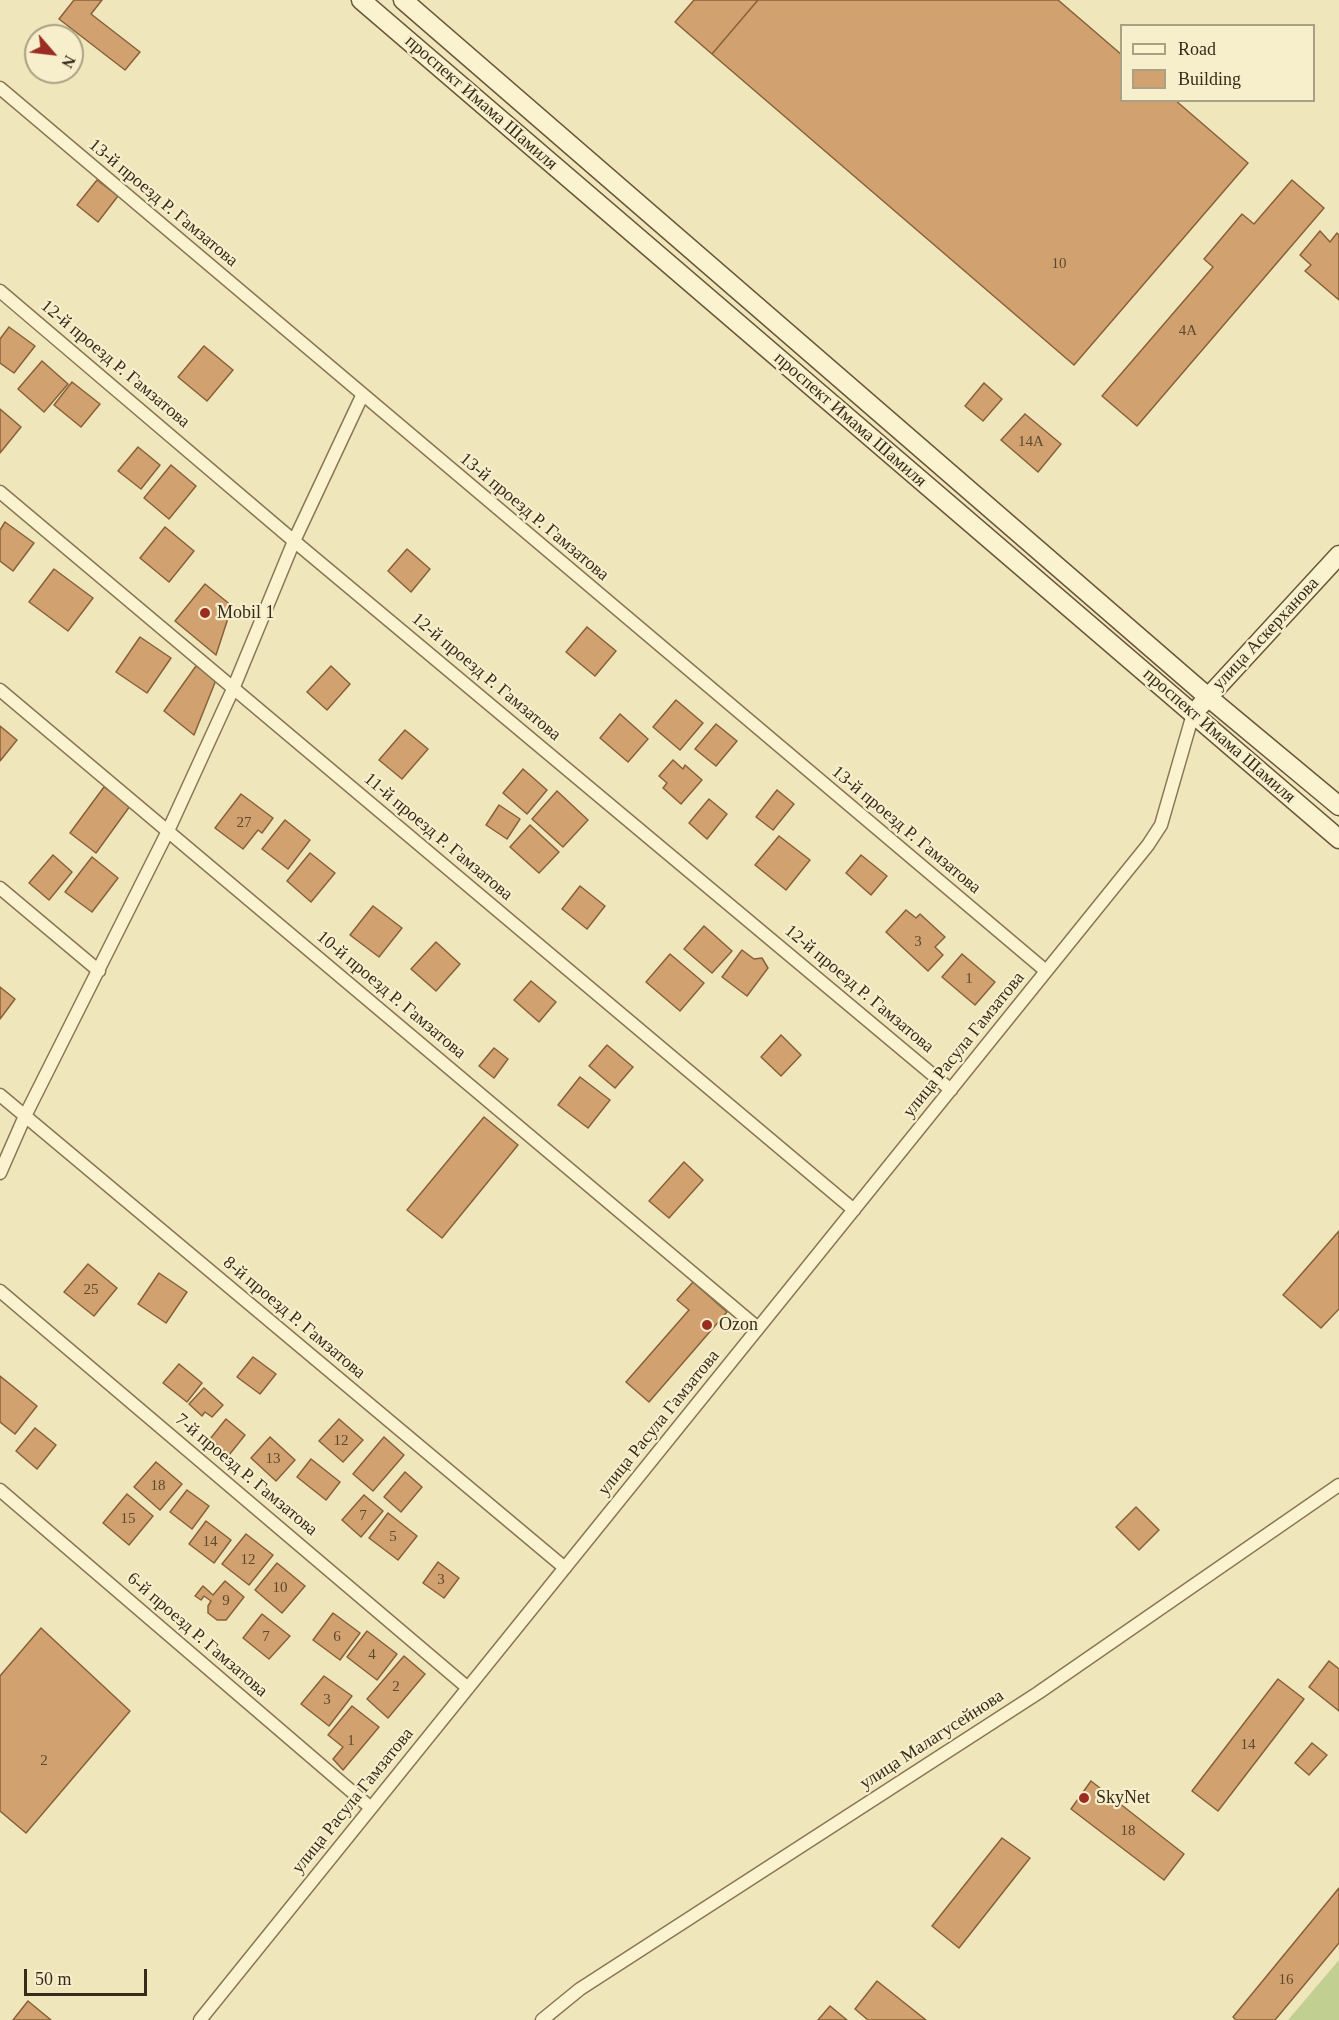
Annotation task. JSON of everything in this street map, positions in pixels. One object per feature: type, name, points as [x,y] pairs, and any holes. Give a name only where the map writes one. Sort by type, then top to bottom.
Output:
[{"type":"main road","name":"проспект Имама Шамиля","points":[[362,0],[1339,839]]},
{"type":"main road","name":"проспект Имама Шамиля","points":[[404,0],[1208,697],[1339,806]]},
{"type":"main road","name":"улица Аскерханова","points":[[1193,714],[1339,555]]},
{"type":"street","name":"13-й проезд Р. Гамзатова","points":[[0,88],[362,396],[1046,971]]},
{"type":"street","name":"12-й проезд Р. Гамзатова","points":[[0,291],[294,541],[951,1090]]},
{"type":"street","points":[[0,1173],[25,1116],[168,831],[233,689],[294,541],[362,396]]},
{"type":"street","name":"11-й проезд Р. Гамзатова","points":[[0,492],[854,1209]]},
{"type":"street","name":"10-й проезд Р. Гамзатова","points":[[0,690],[758,1328]]},
{"type":"street","name":"улица Расула Гамзатова","points":[[200,2020],[951,1090],[1161,825],[1193,714]]},
{"type":"street","points":[[0,888],[99,971]]},
{"type":"street","name":"8-й проезд Р. Гамзатова","points":[[0,1095],[565,1568]]},
{"type":"street","name":"7-й проезд Р. Гамзатова","points":[[0,1291],[468,1688]]},
{"type":"street","name":"улица Малагусейнова","points":[[542,2020],[580,1989],[1038,1693],[1339,1485]]},
{"type":"street","name":"6-й проезд Р. Гамзатова","points":[[0,1490],[370,1808]]},
{"type":"green space","points":[[1339,1960],[1339,2020],[1288,2020]]},
{"type":"building","points":[[74,0],[102,0],[91,14],[140,52],[125,70],[84,38],[84,24],[65,24],[59,19]]},
{"type":"building","points":[[694,0],[758,0],[712,54],[675,22]]},
{"type":"building","points":[[758,0],[1058,0],[1120,53],[1120,102],[1177,102],[1248,163],[1074,365],[712,54]]},
{"type":"building","points":[[97,180],[118,196],[98,222],[77,205]]},
{"type":"building","points":[[1292,180],[1324,208],[1137,426],[1102,396],[1213,267],[1204,259],[1242,214],[1254,224]]},
{"type":"building","points":[[1320,231],[1330,242],[1337,233],[1339,235],[1339,300],[1305,271],[1311,265],[1300,255]]},
{"type":"building","points":[[9,327],[35,346],[14,373],[0,363],[0,339]]},
{"type":"building","points":[[204,346],[233,370],[207,401],[178,377]]},
{"type":"building","points":[[42,361],[68,384],[44,412],[18,389]]},
{"type":"building","points":[[72,382],[100,404],[81,427],[54,405]]},
{"type":"building","points":[[984,383],[1002,399],[983,421],[965,406]]},
{"type":"building","points":[[0,409],[21,427],[0,453]]},
{"type":"building","points":[[1025,414],[1061,444],[1038,472],[1001,440]]},
{"type":"building","points":[[138,447],[160,465],[141,489],[118,471]]},
{"type":"building","points":[[171,465],[196,486],[169,519],[144,498]]},
{"type":"building","points":[[5,522],[34,543],[13,571],[0,561],[0,530]]},
{"type":"building","points":[[165,527],[194,551],[169,582],[140,558]]},
{"type":"building","points":[[407,549],[430,569],[411,592],[388,571]]},
{"type":"building","points":[[54,569],[93,598],[68,631],[29,602]]},
{"type":"building","name":"Mobil 1","points":[[205,584],[232,606],[216,655],[175,621]]},
{"type":"building","points":[[587,627],[616,651],[595,676],[566,652]]},
{"type":"building","points":[[140,637],[171,658],[147,693],[116,672]]},
{"type":"building","points":[[196,666],[216,680],[194,735],[164,711]]},
{"type":"building","points":[[331,666],[350,684],[327,710],[307,692]]},
{"type":"building","points":[[676,700],[703,723],[680,750],[653,727]]},
{"type":"building","points":[[620,714],[648,739],[628,762],[600,738]]},
{"type":"building","points":[[716,724],[737,741],[716,766],[695,749]]},
{"type":"building","points":[[0,726],[17,740],[0,761]]},
{"type":"building","points":[[405,730],[428,749],[402,779],[379,760]]},
{"type":"building","points":[[673,760],[683,769],[685,765],[702,780],[681,804],[663,788],[667,783],[659,776]]},
{"type":"building","points":[[523,769],[547,790],[527,814],[503,793]]},
{"type":"building","points":[[104,787],[130,806],[96,853],[70,833]]},
{"type":"building","points":[[777,790],[794,804],[773,830],[756,817]]},
{"type":"building","points":[[557,791],[588,820],[563,847],[532,819]]},
{"type":"building","points":[[241,794],[273,818],[262,833],[258,830],[243,849],[215,828]]},
{"type":"building","points":[[709,799],[727,814],[707,839],[689,823]]},
{"type":"building","points":[[499,805],[520,819],[507,839],[486,825]]},
{"type":"building","points":[[285,820],[310,840],[288,869],[262,849]]},
{"type":"building","points":[[530,825],[559,852],[539,873],[510,847]]},
{"type":"building","points":[[779,836],[810,860],[786,890],[755,865]]},
{"type":"building","points":[[310,853],[335,873],[311,902],[287,881]]},
{"type":"building","points":[[53,855],[72,872],[49,900],[29,883]]},
{"type":"building","points":[[861,855],[887,876],[871,895],[846,873]]},
{"type":"building","points":[[92,857],[118,878],[92,912],[65,892]]},
{"type":"building","points":[[580,886],[605,906],[587,929],[562,909]]},
{"type":"building","points":[[373,906],[402,928],[379,957],[350,935]]},
{"type":"building","points":[[906,910],[916,918],[920,914],[945,937],[935,947],[943,955],[928,971],[886,932]]},
{"type":"building","points":[[704,926],[732,951],[712,973],[684,949]]},
{"type":"building","points":[[436,942],[460,964],[436,991],[411,969]]},
{"type":"building","points":[[742,950],[754,959],[762,958],[768,968],[747,996],[722,977]]},
{"type":"building","points":[[670,954],[704,983],[680,1011],[646,982]]},
{"type":"building","points":[[962,954],[995,982],[975,1005],[942,977]]},
{"type":"building","points":[[531,981],[556,1002],[539,1022],[514,1000]]},
{"type":"building","points":[[0,987],[15,999],[0,1019]]},
{"type":"building","points":[[781,1035],[801,1055],[781,1076],[761,1057]]},
{"type":"building","points":[[607,1045],[633,1067],[615,1088],[589,1066]]},
{"type":"building","points":[[494,1048],[508,1059],[494,1078],[479,1066]]},
{"type":"building","points":[[580,1077],[610,1100],[588,1128],[558,1105]]},
{"type":"building","points":[[484,1117],[518,1145],[442,1238],[407,1210]]},
{"type":"building","points":[[684,1162],[703,1180],[669,1218],[649,1201]]},
{"type":"building","points":[[1339,1231],[1339,1309],[1321,1328],[1283,1295]]},
{"type":"building","points":[[88,1264],[117,1288],[94,1316],[64,1292]]},
{"type":"building","points":[[159,1273],[187,1292],[166,1323],[138,1304]]},
{"type":"building","points":[[693,1282],[727,1312],[649,1402],[626,1382],[689,1310],[677,1300]]},
{"type":"building","points":[[253,1357],[276,1374],[260,1394],[237,1377]]},
{"type":"building","points":[[179,1364],[202,1383],[187,1402],[163,1383]]},
{"type":"building","points":[[0,1376],[37,1406],[15,1434],[0,1422]]},
{"type":"building","points":[[204,1388],[223,1405],[212,1417],[205,1412],[202,1416],[189,1404]]},
{"type":"building","points":[[226,1419],[245,1435],[229,1455],[210,1439]]},
{"type":"building","points":[[339,1419],[363,1440],[343,1462],[319,1441]]},
{"type":"building","points":[[35,1428],[56,1445],[37,1469],[16,1451]]},
{"type":"building","points":[[270,1437],[295,1460],[276,1481],[251,1458]]},
{"type":"building","points":[[384,1437],[404,1455],[373,1491],[353,1474]]},
{"type":"building","points":[[311,1459],[340,1482],[326,1500],[297,1477]]},
{"type":"building","points":[[156,1462],[182,1484],[160,1510],[134,1487]]},
{"type":"building","points":[[405,1472],[422,1487],[401,1512],[384,1497]]},
{"type":"building","points":[[187,1490],[209,1506],[192,1529],[170,1512]]},
{"type":"building","points":[[127,1494],[153,1516],[129,1545],[103,1523]]},
{"type":"building","points":[[364,1495],[383,1511],[361,1537],[342,1520]]},
{"type":"building","points":[[1136,1507],[1159,1530],[1139,1550],[1116,1527]]},
{"type":"building","points":[[388,1513],[417,1536],[398,1560],[369,1538]]},
{"type":"building","points":[[206,1521],[231,1540],[214,1563],[189,1544]]},
{"type":"building","points":[[246,1534],[273,1555],[249,1585],[222,1564]]},
{"type":"building","points":[[438,1562],[459,1578],[444,1598],[423,1583]]},
{"type":"building","points":[[277,1563],[305,1586],[282,1613],[255,1590]]},
{"type":"building","points":[[225,1581],[244,1597],[226,1620],[217,1620],[208,1613],[211,1601],[204,1596],[201,1600],[195,1596],[203,1586],[213,1595]]},
{"type":"building","points":[[333,1613],[360,1633],[340,1660],[313,1640]]},
{"type":"building","points":[[262,1614],[290,1636],[269,1659],[243,1638]]},
{"type":"building","points":[[41,1628],[130,1711],[26,1833],[0,1811],[0,1676]]},
{"type":"building","points":[[367,1631],[397,1654],[377,1680],[347,1657]]},
{"type":"building","points":[[404,1656],[425,1674],[388,1718],[367,1699]]},
{"type":"building","points":[[1329,1661],[1339,1669],[1339,1711],[1309,1687]]},
{"type":"building","points":[[324,1676],[352,1696],[329,1726],[301,1704]]},
{"type":"building","points":[[1278,1679],[1304,1699],[1218,1811],[1192,1791]]},
{"type":"building","points":[[352,1706],[379,1727],[343,1770],[333,1759],[343,1747],[328,1735]]},
{"type":"building","points":[[1312,1743],[1327,1755],[1309,1775],[1295,1763]]},
{"type":"building","points":[[1091,1781],[1184,1854],[1164,1880],[1071,1809]]},
{"type":"building","points":[[1002,1838],[1030,1858],[959,1948],[932,1926]]},
{"type":"building","points":[[1339,1888],[1339,1943],[1275,2020],[1236,2020],[1233,2017]]},
{"type":"building","points":[[877,1981],[926,2020],[868,2020],[855,2009]]},
{"type":"building","points":[[28,2001],[51,2020],[13,2020]]},
{"type":"building","points":[[830,2006],[847,2020],[818,2020]]},
{"type":"place","name":"Mobil 1","points":[[205,613]]},
{"type":"place","name":"Ozon","points":[[707,1325]]},
{"type":"place","name":"SkyNet","points":[[1084,1798]]}]
